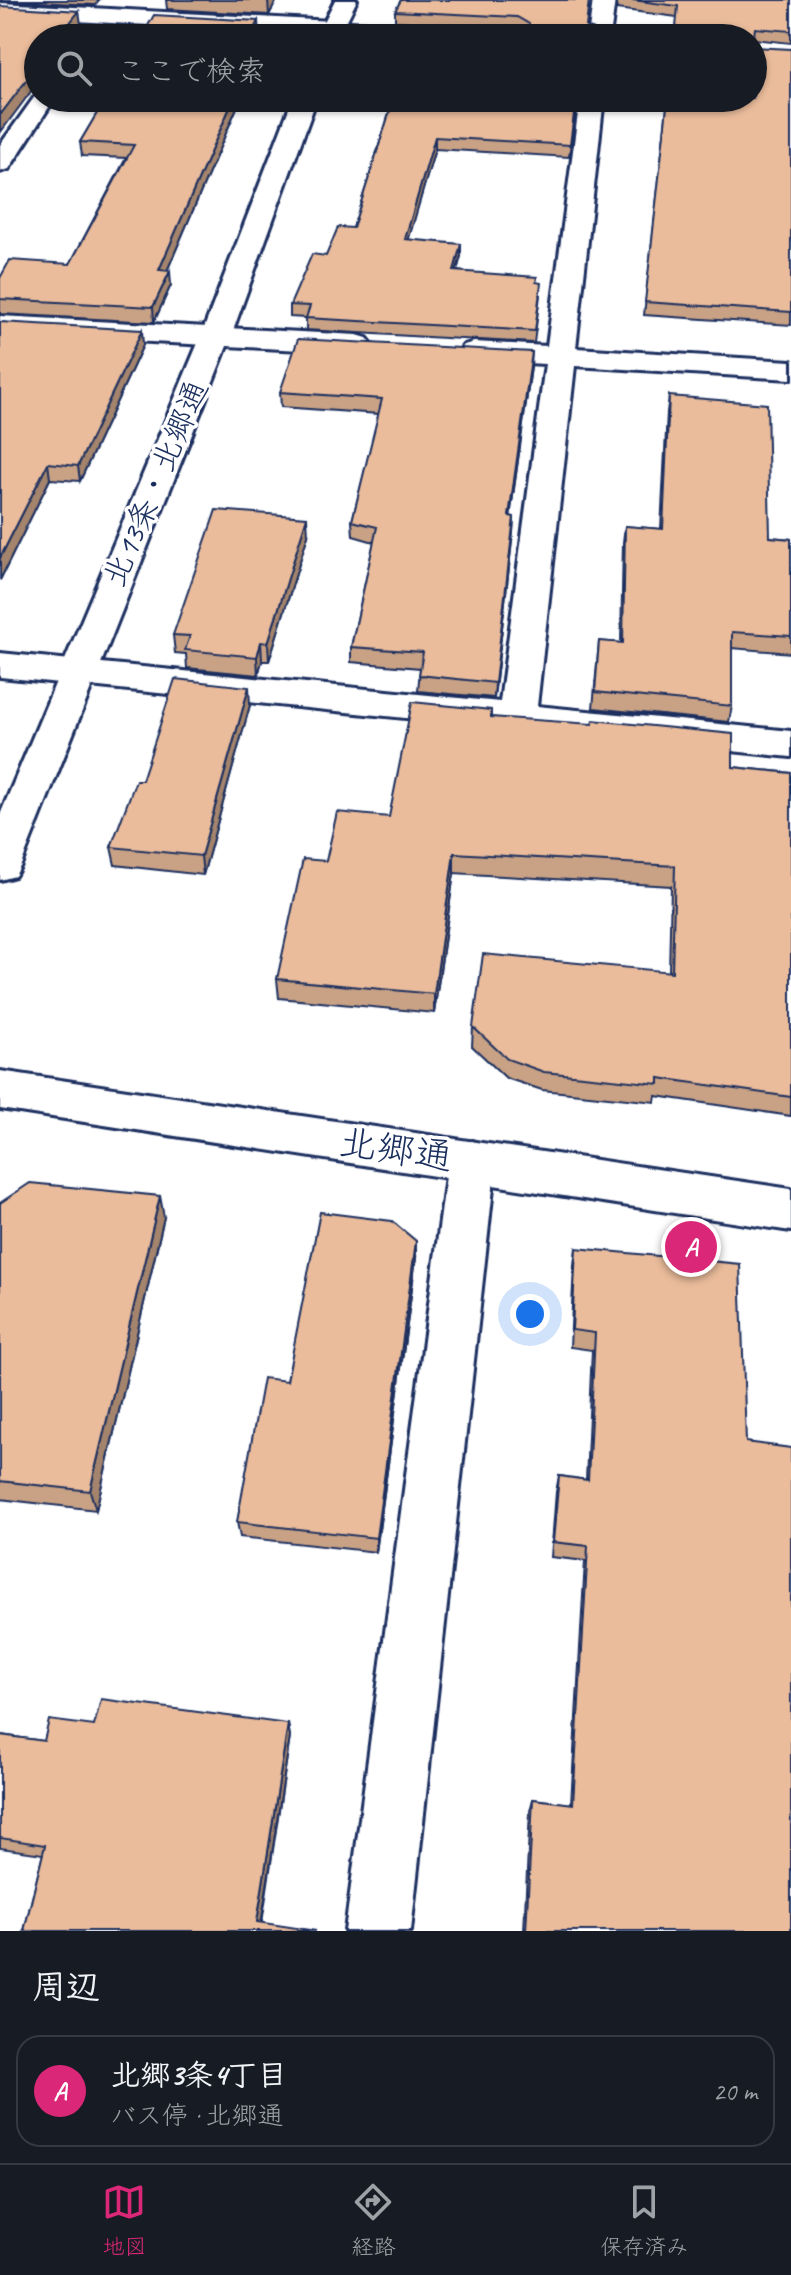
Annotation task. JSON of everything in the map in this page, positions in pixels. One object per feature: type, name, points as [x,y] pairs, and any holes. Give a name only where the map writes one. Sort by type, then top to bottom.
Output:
[{"type":"street","points":[[334,24],[346,0]]},
{"type":"street","points":[[601,24],[604,0]]},
{"type":"street","points":[[0,10],[207,24]]},
{"type":"street","points":[[92,24],[98,15]]},
{"type":"street","points":[[13,102],[24,102]]},
{"type":"street","points":[[0,164],[34,112]]},
{"type":"street","name":"北13条・北郷通","points":[[0,865],[216,336],[300,112]]},
{"type":"street","points":[[517,716],[590,112]]},
{"type":"street","points":[[0,325],[387,346]]},
{"type":"street","points":[[450,350],[791,370]]},
{"type":"street","points":[[0,665],[791,744]]},
{"type":"street","name":"北郷通","points":[[0,1090],[791,1210]]},
{"type":"street","points":[[378,1931],[472,1161]]},
{"type":"building","points":[[401,0],[589,0],[586,24],[529,24],[517,17],[395,11]]},
{"type":"building","points":[[632,0],[791,0],[791,31],[767,29],[767,24],[676,24],[678,6]]},
{"type":"building","points":[[0,6],[79,11],[69,24],[24,24],[24,83],[0,115]]},
{"type":"building","points":[[154,15],[258,21],[256,24],[149,24]]},
{"type":"building","points":[[767,48],[791,49],[791,312],[645,302],[666,112],[767,112]]},
{"type":"building","points":[[98,112],[228,112],[159,270],[170,271],[153,307],[0,299],[0,278],[10,260],[70,264],[134,145],[80,142]]},
{"type":"building","points":[[390,112],[574,112],[570,145],[435,137],[405,239],[461,244],[454,271],[537,277],[536,282],[541,283],[535,331],[306,318],[310,306],[290,305],[312,254],[326,256],[338,227],[353,228]]},
{"type":"building","points":[[0,322],[142,330],[78,466],[48,463],[0,558]]},
{"type":"building","points":[[298,339],[532,352],[509,516],[514,517],[495,683],[419,675],[423,652],[351,647],[377,527],[352,521],[382,399],[280,392]]},
{"type":"building","points":[[669,396],[767,404],[770,537],[791,539],[791,636],[732,632],[732,706],[595,692],[599,641],[623,643],[625,526],[663,529]]},
{"type":"building","points":[[216,510],[307,517],[268,643],[261,642],[257,657],[185,650],[190,636],[173,635]]},
{"type":"building","points":[[175,679],[249,687],[201,856],[111,847],[136,780],[142,780]]},
{"type":"building","points":[[412,702],[491,710],[491,717],[592,724],[593,720],[733,734],[733,767],[791,773],[791,1097],[659,1078],[659,1084],[544,1072],[507,1059],[473,1027],[483,954],[672,972],[675,866],[454,853],[434,994],[277,979],[303,859],[326,861],[337,812],[389,817]]},
{"type":"building","points":[[30,1183],[160,1196],[90,1491],[0,1481],[0,1203]]},
{"type":"building","points":[[320,1212],[392,1221],[416,1241],[376,1538],[237,1522],[263,1378],[287,1381]]},
{"type":"building","points":[[576,1248],[740,1264],[746,1442],[791,1448],[791,1931],[526,1931],[533,1799],[573,1804],[588,1546],[553,1542],[559,1476],[588,1480],[595,1333],[572,1330]]},
{"type":"building","points":[[101,1699],[288,1724],[257,1922],[316,1931],[24,1931],[45,1845],[0,1838],[0,1735],[44,1741],[49,1720],[94,1726]]},
{"type":"place","name":"北郷3条4丁目","points":[[691,1247]]}]
